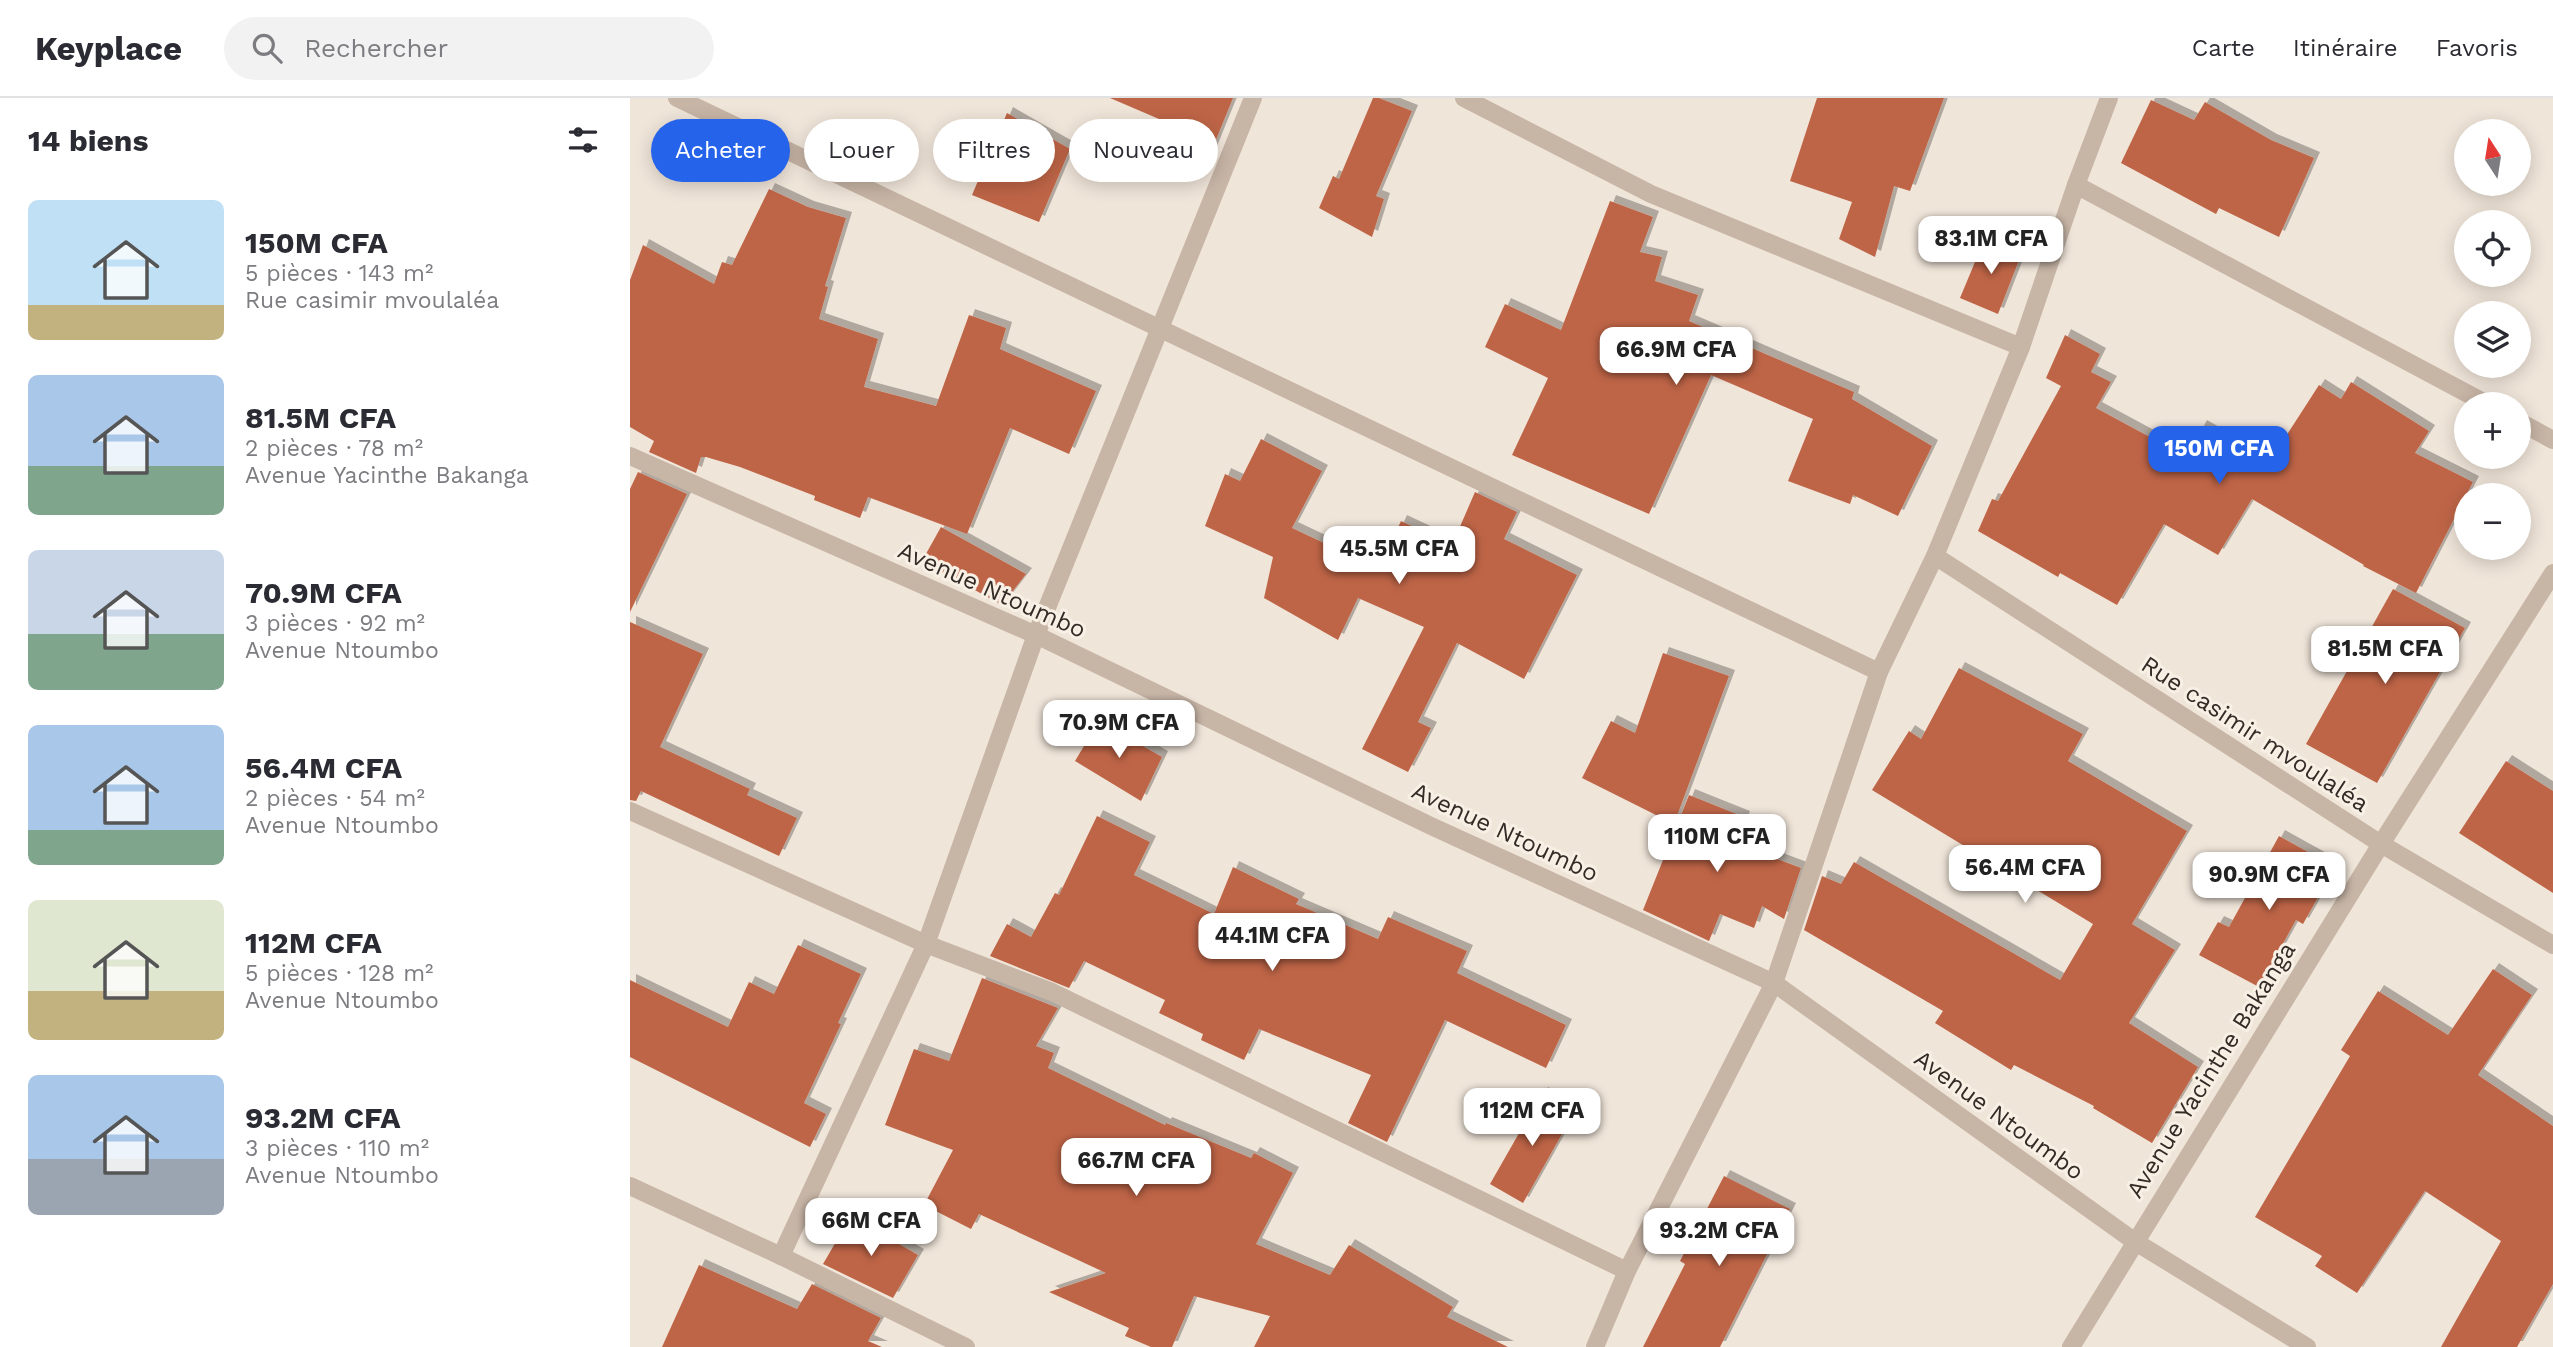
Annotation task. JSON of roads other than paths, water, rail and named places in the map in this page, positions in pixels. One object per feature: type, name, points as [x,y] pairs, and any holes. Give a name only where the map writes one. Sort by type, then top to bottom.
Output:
[{"type":"street","points":[[677,98],[1879,672]]},
{"type":"street","points":[[781,1256],[926,944],[1036,635],[1253,98]]},
{"type":"street","points":[[1464,98],[1651,194],[2021,347]]},
{"type":"street","points":[[1595,1347],[1627,1271],[1774,983],[1879,672],[1935,556],[2021,347],[2076,185],[2109,98]]},
{"type":"street","points":[[2076,185],[2464,392]]},
{"type":"street","points":[[2531,428],[2553,440]]},
{"type":"street","name":"Avenue Ntoumbo","points":[[630,456],[1036,635],[1431,826],[1774,983],[2134,1241],[2307,1347]]},
{"type":"street","name":"Rue casimir mvoulaléa","points":[[1935,556],[2381,844],[2553,945]]},
{"type":"street","name":"Avenue Yacinthe Bakanga","points":[[2071,1347],[2381,844],[2553,573]]},
{"type":"street","points":[[630,811],[926,944],[1052,992],[1627,1271]]},
{"type":"street","points":[[630,1186],[781,1256],[966,1347]]}]
